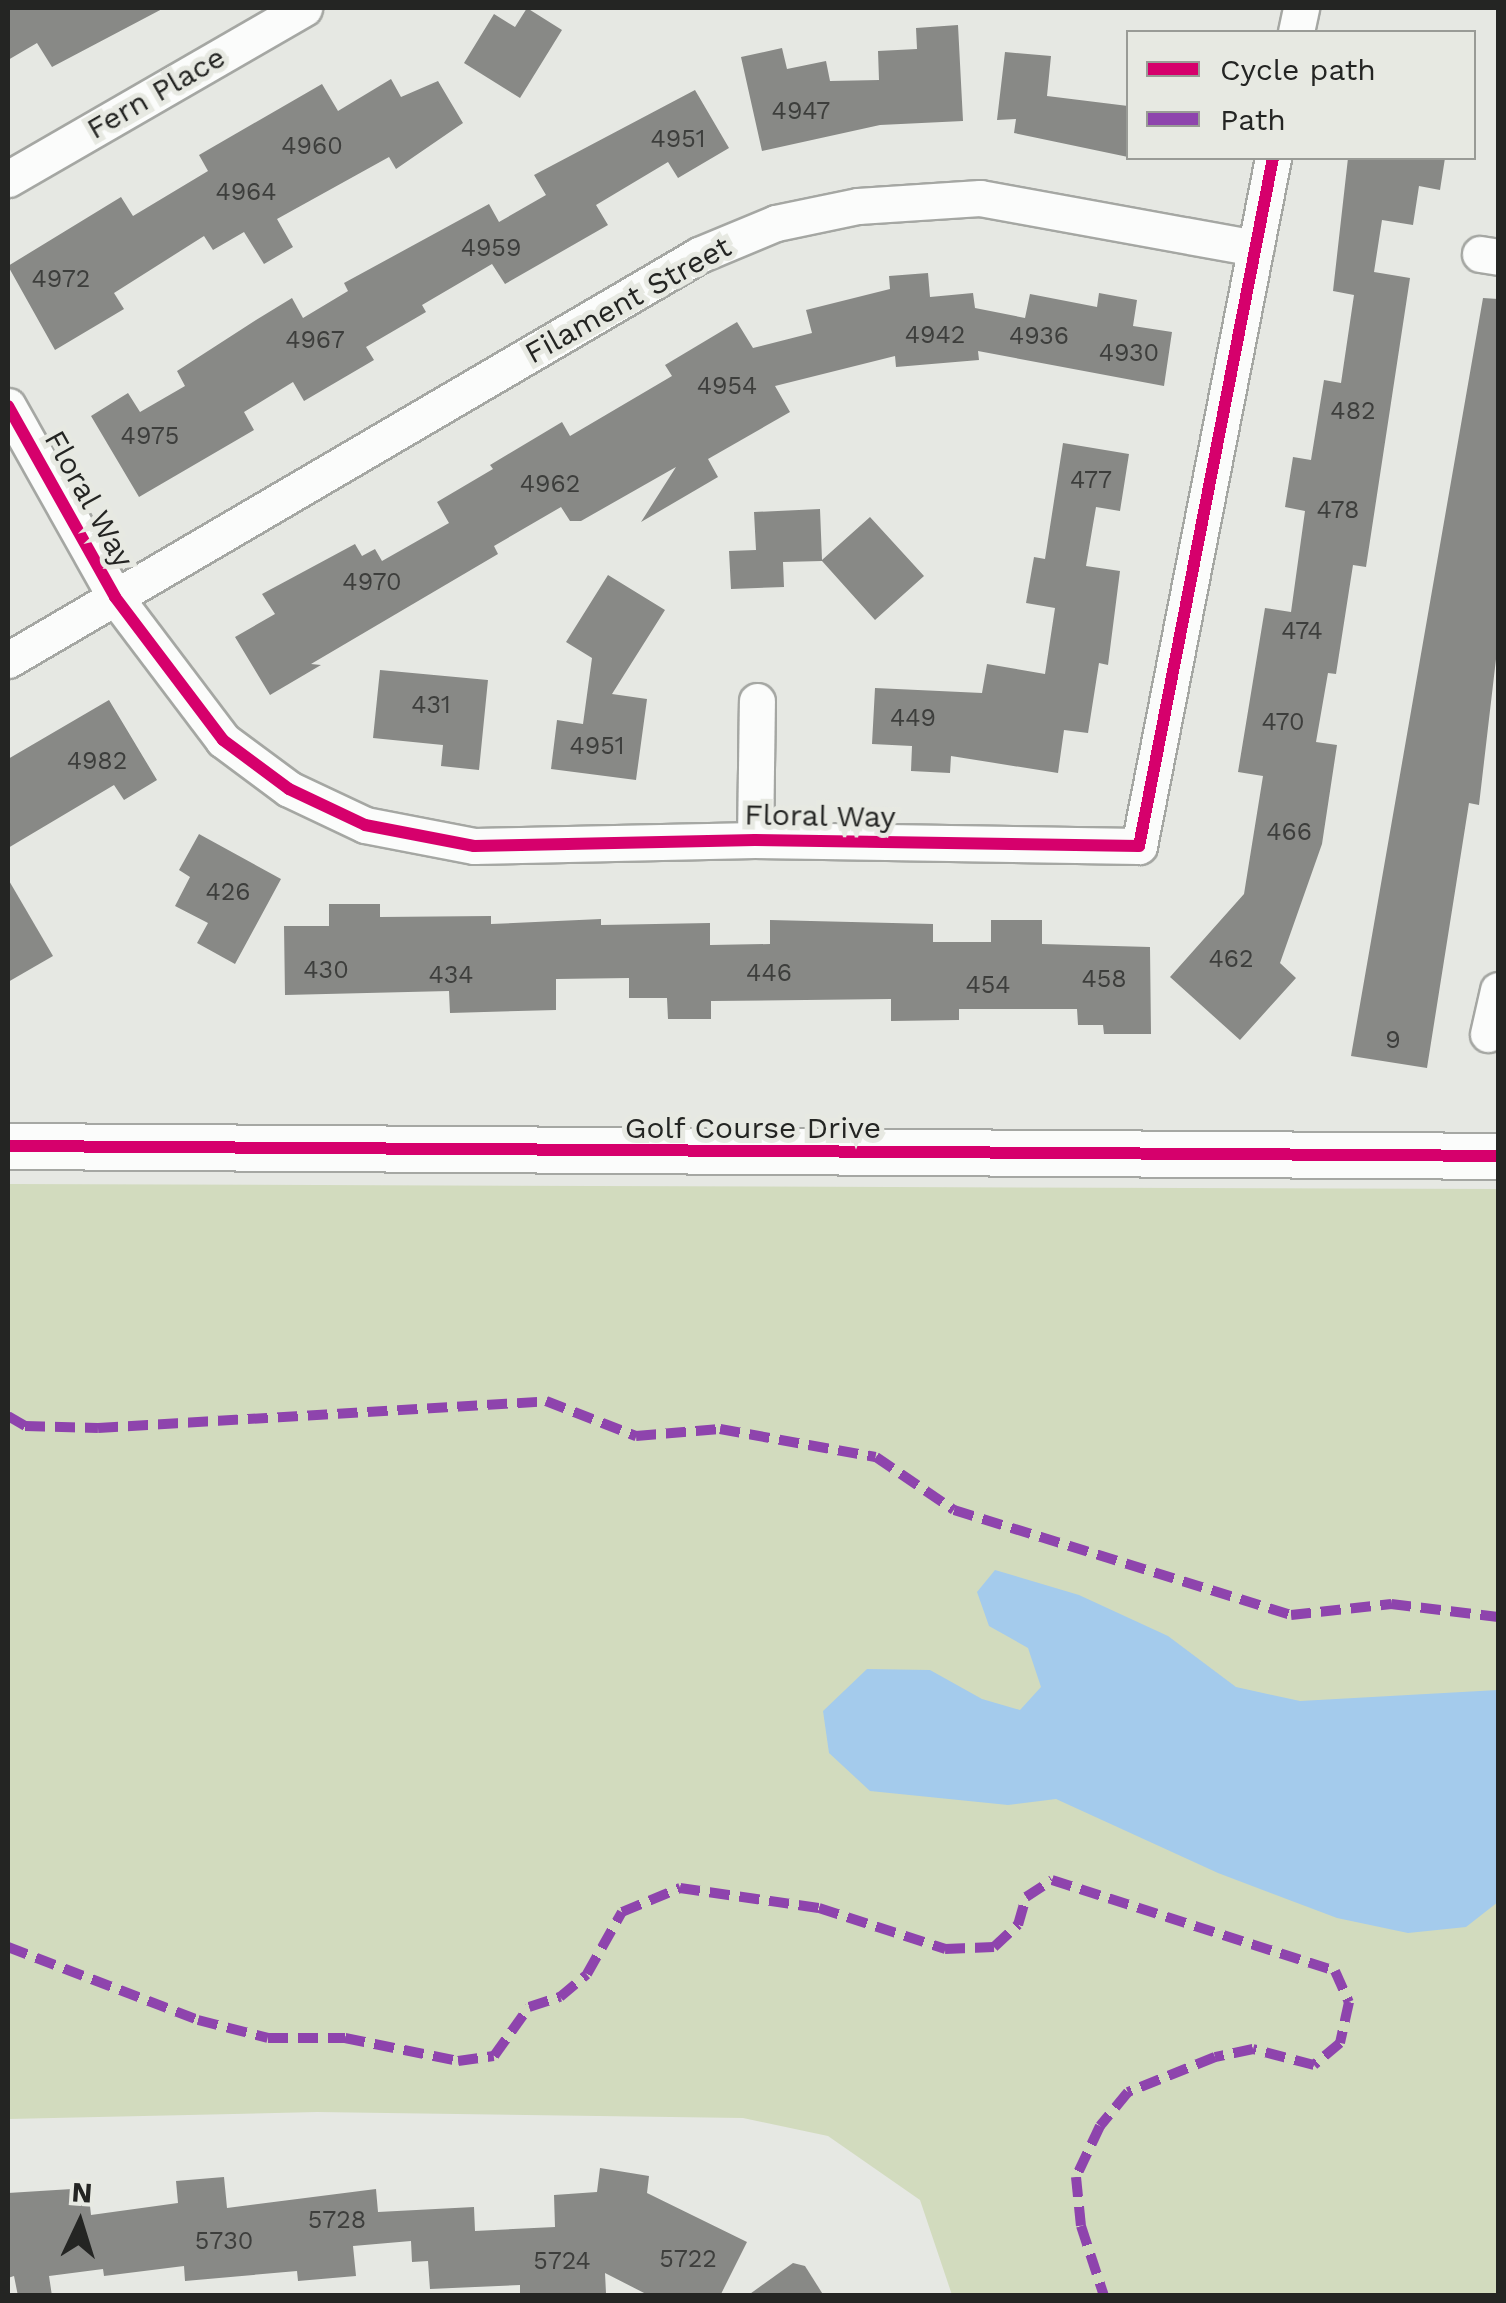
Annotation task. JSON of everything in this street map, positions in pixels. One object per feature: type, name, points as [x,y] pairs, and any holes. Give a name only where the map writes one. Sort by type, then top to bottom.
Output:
[{"type":"street","name":"Fern Place","points":[[8,179],[304,8]]},
{"type":"street","name":"Floral Way","points":[[8,406],[115,597],[223,740],[289,789],[365,824],[474,846],[756,840],[1139,846],[1273,160]]},
{"type":"street","name":"Filament Street","points":[[8,660],[699,255],[776,223],[858,206],[980,198],[1256,248]]},
{"type":"street","points":[[756,840],[758,701]]},
{"type":"street","points":[[1488,1034],[1498,990]]},
{"type":"street","name":"Golf Course Drive","points":[[8,1146],[1498,1156]]},
{"type":"green space","points":[[8,1184],[1498,1189],[1498,2295],[952,2295],[920,2200],[828,2136],[743,2118],[317,2112],[8,2119]]},
{"type":"water","points":[[995,1570],[1079,1595],[1168,1636],[1236,1687],[1300,1701],[1498,1690],[1498,1902],[1466,1927],[1408,1933],[1337,1918],[1218,1873],[1056,1799],[1008,1805],[870,1791],[829,1753],[823,1711],[867,1669],[930,1670],[982,1699],[1020,1710],[1041,1687],[1028,1648],[989,1626],[977,1592]]},
{"type":"building","points":[[8,8],[164,8],[52,67],[37,43],[8,60]]},
{"type":"building","points":[[527,8],[562,30],[520,98],[464,63],[494,14],[515,27]]},
{"type":"building","points":[[958,25],[963,121],[880,125],[762,151],[741,57],[782,48],[787,69],[826,61],[830,81],[879,80],[878,51],[917,49],[916,28]]},
{"type":"building","points":[[1005,52],[1051,56],[1047,96],[1126,106],[1126,157],[1014,133],[1016,119],[997,120]]},
{"type":"building","points":[[391,79],[401,97],[438,81],[463,123],[396,169],[389,157],[277,219],[293,247],[264,264],[244,232],[213,250],[204,236],[114,293],[124,309],[55,350],[8,266],[121,197],[133,216],[208,171],[199,155],[322,84],[338,111]]},
{"type":"building","points":[[695,90],[729,148],[678,178],[668,162],[596,205],[608,225],[505,284],[492,264],[422,305],[426,312],[366,347],[374,360],[304,401],[293,382],[244,412],[254,430],[139,497],[91,416],[128,393],[140,412],[185,386],[177,371],[292,298],[303,318],[348,291],[344,283],[489,204],[499,222],[546,195],[534,175]]},
{"type":"building","points":[[1348,160],[1445,160],[1440,190],[1419,186],[1413,225],[1382,220],[1374,272],[1410,278],[1366,567],[1353,565],[1336,674],[1328,673],[1316,742],[1337,745],[1322,844],[1280,963],[1296,978],[1240,1040],[1170,977],[1244,894],[1263,776],[1238,772],[1265,608],[1291,612],[1305,511],[1285,507],[1293,457],[1311,460],[1324,380],[1341,383],[1354,295],[1333,291]]},
{"type":"building","points":[[928,273],[930,297],[973,293],[975,308],[1025,318],[1030,294],[1097,307],[1099,293],[1137,300],[1133,326],[1172,332],[1164,386],[978,351],[979,360],[896,367],[895,356],[775,386],[790,412],[708,459],[718,477],[641,522],[676,467],[581,521],[570,521],[561,507],[494,546],[498,554],[311,664],[321,665],[270,695],[235,637],[275,614],[262,594],[355,544],[362,556],[375,549],[382,561],[449,523],[437,502],[493,469],[490,465],[562,422],[570,436],[672,376],[665,365],[737,322],[753,348],[812,333],[806,310],[890,289],[889,276]]},
{"type":"building","points":[[1483,298],[1498,299],[1498,642],[1479,805],[1469,803],[1427,1068],[1351,1056]]},
{"type":"building","points":[[1063,443],[1129,454],[1120,511],[1096,507],[1086,566],[1120,571],[1108,665],[1099,663],[1088,733],[1064,730],[1058,773],[951,756],[950,773],[911,771],[912,746],[872,744],[875,688],[982,693],[987,664],[1045,674],[1055,608],[1026,603],[1034,557],[1045,559]]},
{"type":"building","points":[[820,509],[822,560],[870,517],[924,576],[875,620],[822,561],[783,562],[784,587],[731,589],[729,551],[756,550],[754,512]]},
{"type":"building","points":[[608,575],[665,610],[612,694],[647,699],[636,780],[551,769],[557,720],[583,724],[592,658],[566,642]]},
{"type":"building","points":[[380,670],[488,680],[479,770],[441,766],[443,745],[373,738]]},
{"type":"building","points":[[109,700],[157,780],[124,800],[114,785],[8,848],[8,759]]},
{"type":"building","points":[[199,834],[281,879],[235,964],[197,943],[208,923],[175,906],[190,877],[179,870]]},
{"type":"building","points":[[8,879],[53,956],[8,982]]},
{"type":"building","points":[[329,904],[380,904],[380,917],[491,916],[491,924],[601,919],[601,925],[710,923],[710,945],[770,944],[770,920],[933,924],[933,942],[991,942],[991,920],[1042,920],[1042,944],[1150,947],[1151,1034],[1104,1034],[1103,1025],[1078,1025],[1077,1009],[959,1009],[959,1020],[891,1021],[891,999],[711,1001],[711,1019],[668,1019],[667,998],[629,998],[629,978],[556,979],[556,1010],[450,1013],[449,991],[285,995],[284,926],[329,926]]},
{"type":"building","points":[[600,2168],[649,2176],[647,2193],[747,2242],[720,2296],[650,2296],[605,2273],[606,2293],[520,2296],[520,2285],[430,2289],[428,2261],[412,2262],[411,2241],[353,2246],[356,2276],[298,2281],[297,2271],[185,2281],[184,2266],[104,2276],[103,2269],[49,2276],[52,2296],[18,2296],[14,2276],[8,2278],[8,2193],[88,2188],[91,2215],[178,2203],[176,2181],[224,2177],[227,2208],[376,2189],[378,2212],[474,2207],[475,2231],[555,2227],[554,2195],[597,2192]]},
{"type":"building","points":[[793,2263],[805,2266],[824,2296],[747,2296]]},
{"type":"marked path","points":[[8,1416],[25,1426],[98,1428],[546,1401],[636,1436],[720,1429],[876,1457],[954,1510],[1291,1615],[1391,1604],[1498,1617]]},
{"type":"marked path","points":[[8,1947],[198,2020],[268,2038],[345,2038],[458,2061],[494,2056],[529,2007],[560,1997],[587,1974],[622,1912],[680,1888],[819,1908],[945,1949],[994,1947],[1018,1925],[1026,1897],[1052,1880],[1335,1971],[1349,2002],[1340,2043],[1314,2065],[1253,2049],[1215,2057],[1128,2092],[1100,2126],[1076,2177],[1081,2226],[1104,2296]]},
{"type":"cycle path","points":[[8,406],[115,597],[223,740],[289,789],[365,825],[474,846],[755,840],[1139,846],[1273,160]]},
{"type":"cycle path","points":[[8,1146],[1498,1156]]}]
